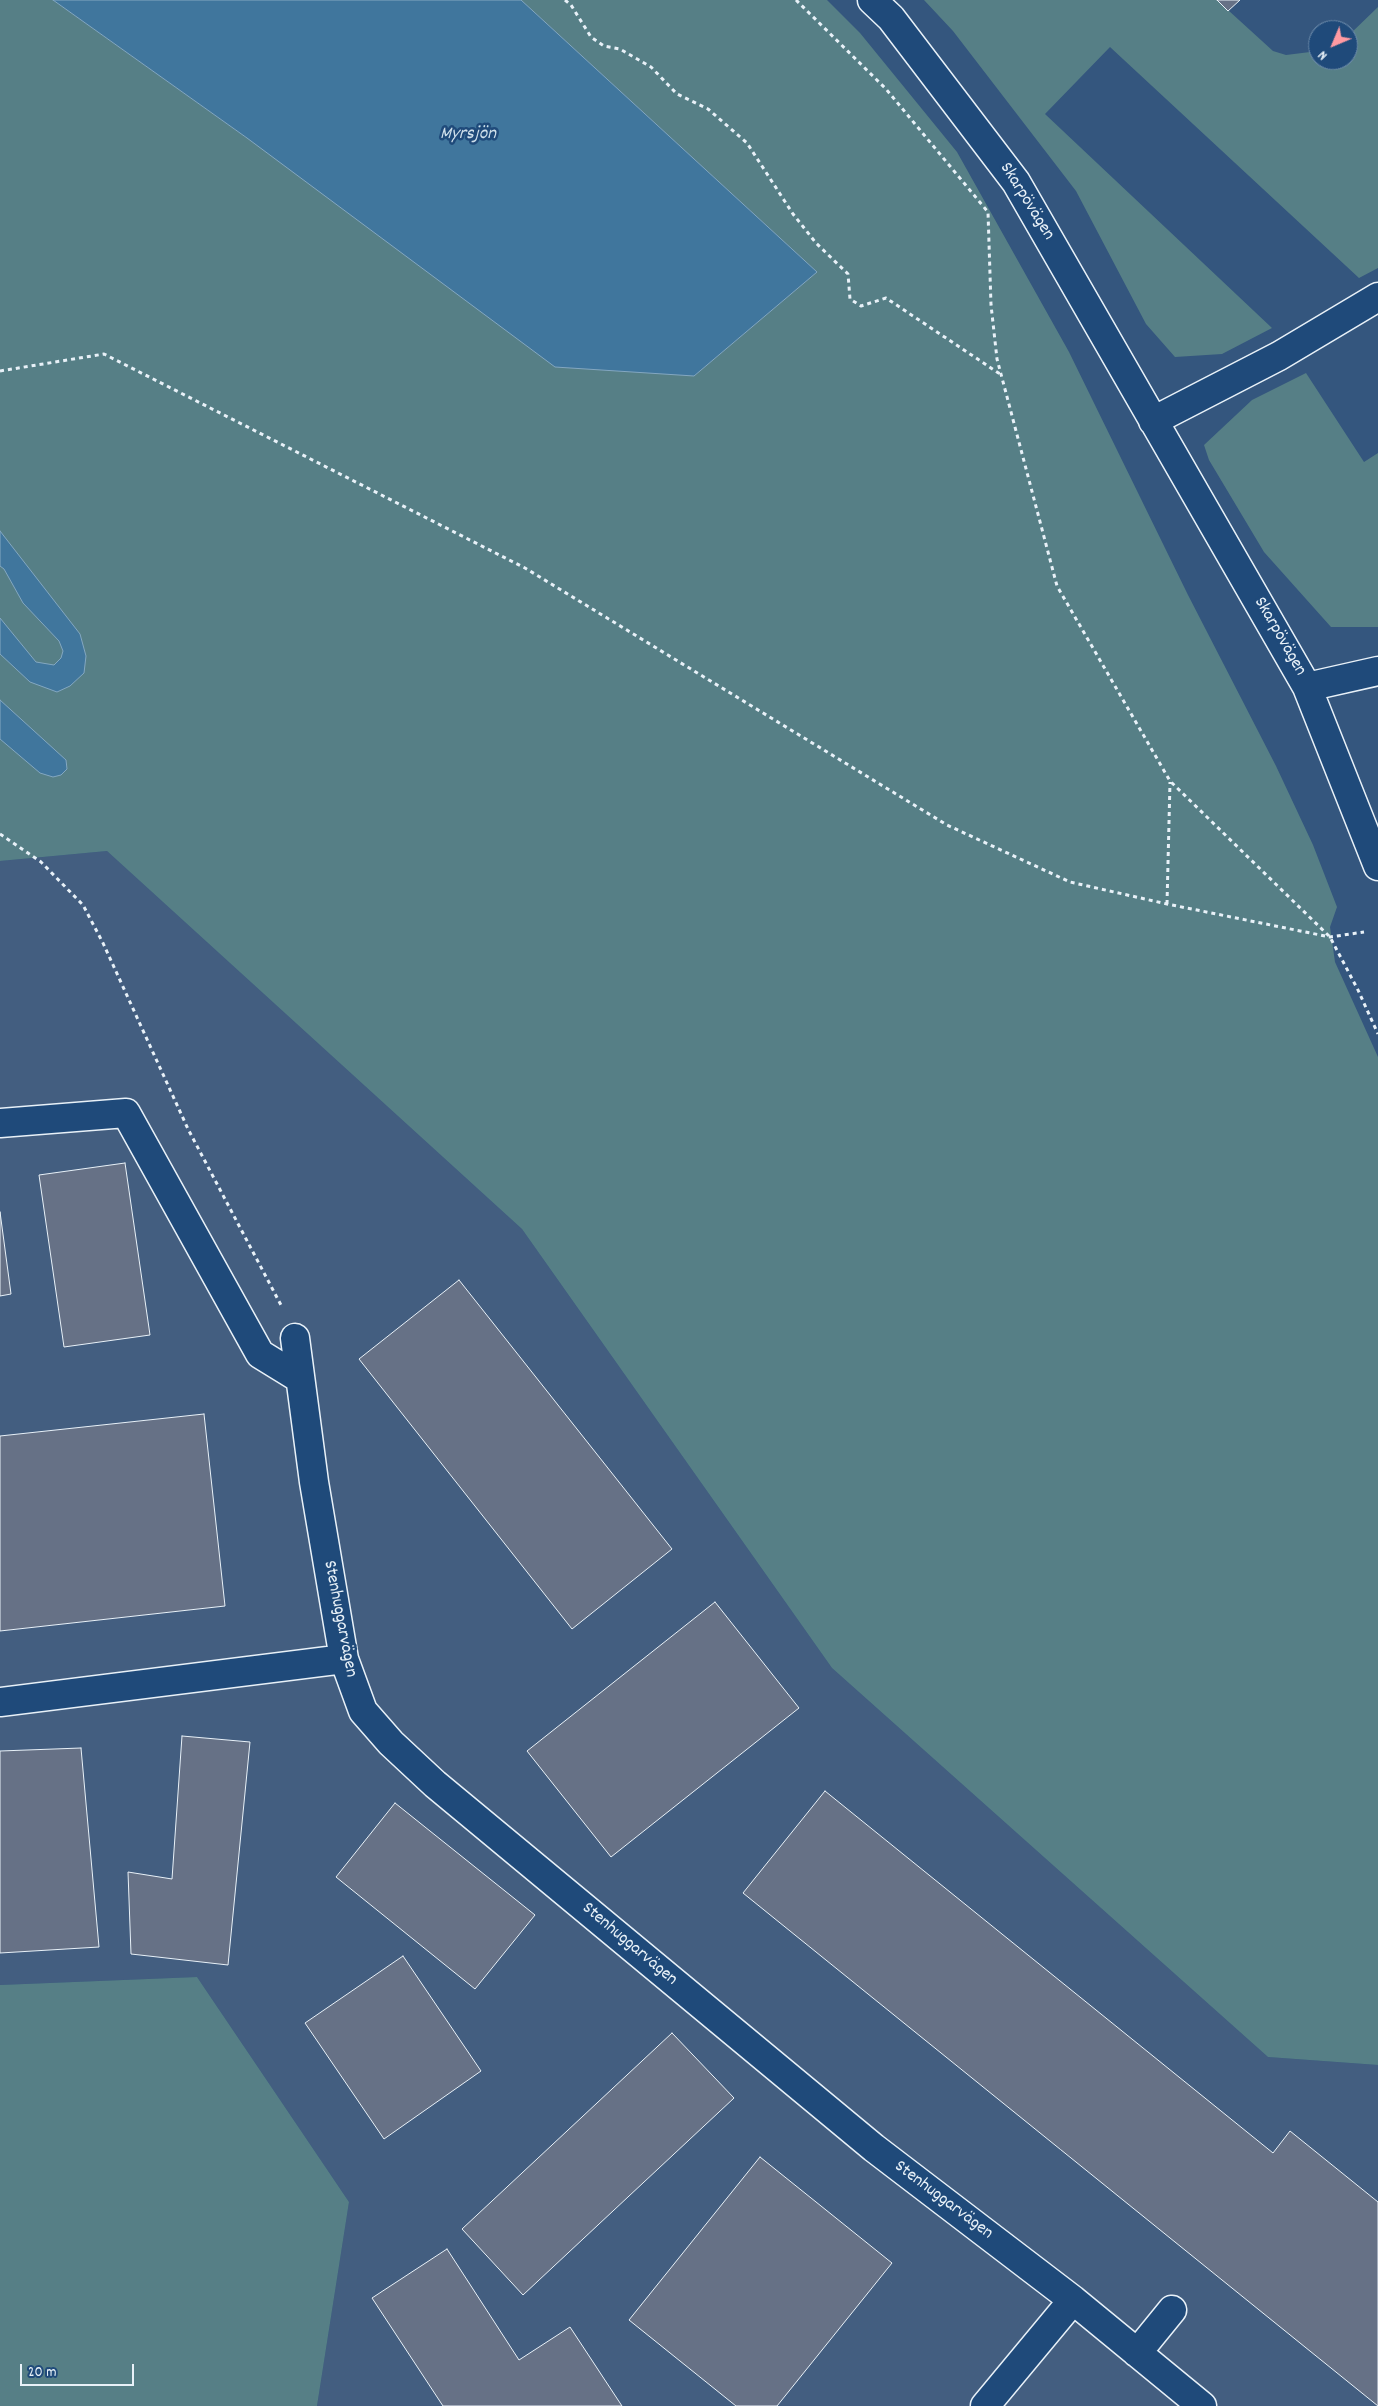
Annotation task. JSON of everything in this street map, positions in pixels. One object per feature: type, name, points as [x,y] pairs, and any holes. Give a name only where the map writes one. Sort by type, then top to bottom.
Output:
[{"type":"street","name":"Skarpövägen","points":[[872,0],[891,18],[1016,182],[1307,687],[1378,866]]},
{"type":"street","points":[[1153,421],[1279,356],[1378,297]]},
{"type":"street","points":[[1307,687],[1378,671]]},
{"type":"street","points":[[0,1122],[126,1113],[260,1354],[299,1378]]},
{"type":"street","name":"Stenhuggarvägen","points":[[295,1338],[314,1482],[344,1659],[363,1711],[391,1743],[435,1784],[874,2148],[1073,2300],[1202,2406]]},
{"type":"street","points":[[0,1702],[344,1659]]},
{"type":"street","points":[[985,2406],[1073,2300]]},
{"type":"street","points":[[1137,2353],[1172,2310]]},
{"type":"path","points":[[565,0],[571,5],[592,37],[604,46],[620,49],[651,67],[677,94],[708,109],[747,143],[793,214],[816,243],[848,274],[850,299],[861,306],[886,298],[1001,375]]},
{"type":"path","points":[[796,0],[886,89],[988,212],[991,305],[997,359],[1057,586],[1170,781],[1330,937],[1358,990],[1378,1034]]},
{"type":"path","points":[[0,371],[104,354],[525,568],[947,825],[1070,882],[1330,937],[1364,932]]},
{"type":"path","points":[[1167,904],[1170,781]]},
{"type":"path","points":[[0,834],[41,862],[83,906],[103,943],[188,1129],[278,1299],[295,1338]]},
{"type":"shaded area","points":[[107,851],[522,1229],[832,1668],[1268,2057],[1378,2065],[1378,2406],[317,2406],[349,2202],[197,1977],[0,1985],[0,861]]},
{"type":"green space","points":[[0,0],[53,0],[247,138],[694,376],[817,272],[521,0],[827,0],[860,33],[957,152],[1069,352],[1188,595],[1276,766],[1313,845],[1337,907],[1330,927],[1335,962],[1378,1057],[1378,2065],[1268,2057],[832,1668],[522,1229],[107,851],[0,861]]},
{"type":"green space","points":[[924,0],[1217,0],[1273,51],[1286,55],[1308,52],[1308,70],[1358,70],[1358,26],[1378,7],[1378,268],[1359,278],[1110,47],[1045,114],[1272,328],[1222,354],[1175,357],[1146,324],[1076,191],[953,31]]},
{"type":"green space","points":[[1306,373],[1364,462],[1378,453],[1378,627],[1331,627],[1264,552],[1209,460],[1204,445],[1252,400]]},
{"type":"green space","points":[[197,1977],[349,2202],[317,2406],[0,2406],[0,1985]]},
{"type":"water","name":"Myrsjön","points":[[53,0],[521,0],[817,272],[694,376],[555,367],[247,138]]},
{"type":"water","points":[[0,531],[80,634],[86,656],[84,673],[70,686],[57,692],[30,682],[0,654],[0,618],[36,662],[54,665],[61,658],[63,651],[59,641],[23,603],[4,569],[0,566]]},
{"type":"water","points":[[0,700],[66,760],[67,769],[61,775],[53,777],[40,773],[0,739]]},
{"type":"building","points":[[1217,0],[1240,0],[1228,11]]},
{"type":"building","points":[[125,1163],[150,1335],[64,1347],[39,1175]]},
{"type":"building","points":[[0,1212],[11,1294],[0,1296]]},
{"type":"building","points":[[459,1280],[672,1549],[572,1629],[359,1359]]},
{"type":"building","points":[[204,1414],[225,1606],[0,1631],[0,1436]]},
{"type":"building","points":[[715,1602],[799,1708],[611,1857],[527,1751]]},
{"type":"building","points":[[182,1736],[250,1742],[228,1965],[131,1954],[128,1872],[172,1879]]},
{"type":"building","points":[[81,1748],[99,1947],[0,1953],[0,1751]]},
{"type":"building","points":[[825,1791],[1273,2153],[1290,2131],[1378,2202],[1378,2406],[743,1893]]},
{"type":"building","points":[[395,1803],[535,1915],[475,1989],[336,1877]]},
{"type":"building","points":[[403,1956],[481,2071],[384,2139],[305,2023]]},
{"type":"building","points":[[672,2033],[734,2098],[523,2295],[462,2229]]},
{"type":"building","points":[[760,2157],[892,2263],[777,2406],[736,2406],[629,2320]]},
{"type":"building","points":[[447,2249],[519,2360],[570,2327],[622,2406],[443,2406],[372,2298]]}]
